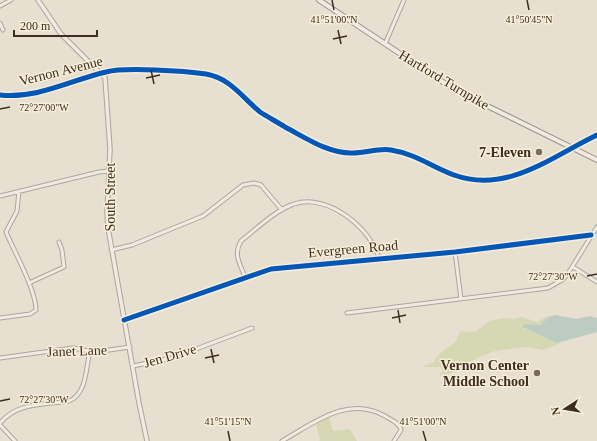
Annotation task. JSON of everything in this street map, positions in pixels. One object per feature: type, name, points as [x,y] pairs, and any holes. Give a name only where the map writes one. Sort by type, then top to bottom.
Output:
[{"type":"main road","name":"Hartford Turnpike","points":[[321,1],[385,44],[474,100],[597,160]]},
{"type":"street","points":[[0,6],[11,0]]},
{"type":"street","points":[[38,0],[61,34],[102,73]]},
{"type":"street","points":[[385,44],[404,0]]},
{"type":"street","points":[[0,23],[3,30]]},
{"type":"street","name":"Vernon Avenue","points":[[0,95],[15,95],[45,91],[102,73],[120,70],[205,74],[216,77],[234,86],[261,112],[273,120],[331,150],[354,154],[392,150],[418,157],[454,175],[477,180],[491,181],[514,176],[597,135]]},
{"type":"street","name":"South Street","points":[[102,73],[105,78],[106,87],[110,149],[107,214],[111,250],[147,441]]},
{"type":"street","points":[[0,196],[99,172],[109,171]]},
{"type":"street","points":[[111,250],[132,245],[203,216],[237,189],[248,183],[261,185],[282,210]]},
{"type":"street","points":[[0,318],[34,312],[36,305],[29,283],[6,232],[17,211],[19,191]]},
{"type":"street","points":[[245,277],[236,254],[237,247],[241,241],[292,204],[314,202],[338,211],[352,219],[358,225],[379,258]]},
{"type":"street","points":[[348,313],[548,288],[562,280],[573,267],[597,227]]},
{"type":"street","name":"Evergreen Road","points":[[124,320],[271,269],[455,252],[591,235]]},
{"type":"street","points":[[29,283],[64,267],[62,250],[59,242]]},
{"type":"street","points":[[455,252],[461,299]]},
{"type":"street","points":[[573,267],[597,282]]},
{"type":"street","name":"Jen Drive","points":[[133,366],[172,358],[252,328]]},
{"type":"street","name":"Janet Lane","points":[[0,358],[73,348],[104,351],[130,347]]},
{"type":"street","points":[[15,441],[0,424],[8,413],[21,408],[75,399],[82,388],[90,350]]},
{"type":"street","points":[[282,441],[335,411],[349,408],[364,408],[377,412],[397,424],[401,430],[394,441]]},
{"type":"green space","points":[[551,316],[539,325],[525,324],[524,329],[561,343],[544,350],[526,347],[495,351],[477,358],[458,370],[444,376],[439,375],[443,370],[441,367],[422,367],[434,362],[440,353],[455,342],[461,331],[476,331],[489,321],[504,318],[515,319],[522,317],[537,322]]},
{"type":"green space","points":[[329,417],[333,431],[350,429],[357,441],[319,441],[316,424]]},
{"type":"shaded area","points":[[556,315],[576,319],[590,316],[597,318],[597,332],[557,343],[522,327],[525,324],[540,325],[551,316]]},
{"type":"cycle path","points":[[0,95],[41,92],[93,75],[115,71],[155,70],[206,74],[214,76],[229,84],[263,114],[301,136],[326,148],[344,153],[391,150],[408,154],[446,172],[473,180],[492,180],[528,170],[597,135]]},
{"type":"cycle path","points":[[124,320],[271,269],[455,252],[591,235]]},
{"type":"place","name":"7-Eleven","points":[[539,152]]},
{"type":"place","name":"Vernon Center Middle School","points":[[537,373]]}]
